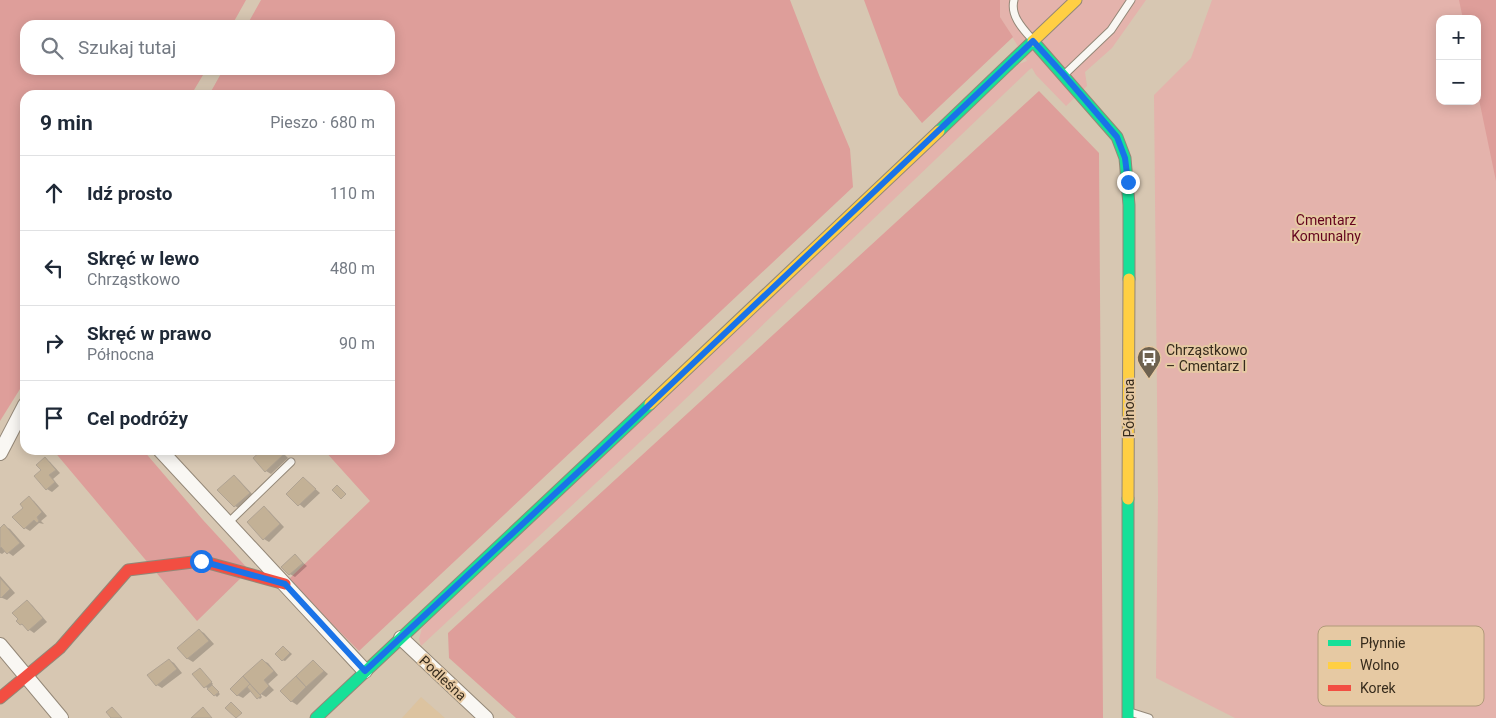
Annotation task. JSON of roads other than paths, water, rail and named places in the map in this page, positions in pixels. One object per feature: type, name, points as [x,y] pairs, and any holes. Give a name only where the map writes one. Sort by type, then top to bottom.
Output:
[{"type":"main road","points":[[316,718],[1076,0]]},
{"type":"main road","name":"Północna","points":[[1033,41],[1117,137],[1125,158],[1128,182],[1128,714]]},
{"type":"main road","points":[[0,698],[60,648],[128,570],[201,561],[285,584]]},
{"type":"street","points":[[0,453],[20,415]]},
{"type":"street","points":[[165,455],[365,671]]},
{"type":"street","name":"Podleśna","points":[[401,638],[486,718]]},
{"type":"street","points":[[0,645],[61,718]]},
{"type":"lane","points":[[1014,0],[1012,7],[1019,24],[1033,41]]},
{"type":"lane","points":[[1064,75],[1111,30],[1132,0]]},
{"type":"lane","points":[[228,523],[292,462]]},
{"type":"lane","points":[[1128,714],[1149,718]]},
{"type":"place","name":"Chrząstkowo – Cmentarz I","points":[[1149,379]]},
{"type":"park label","name":"Cmentarz Komunalny","points":[[1326,228]]}]
